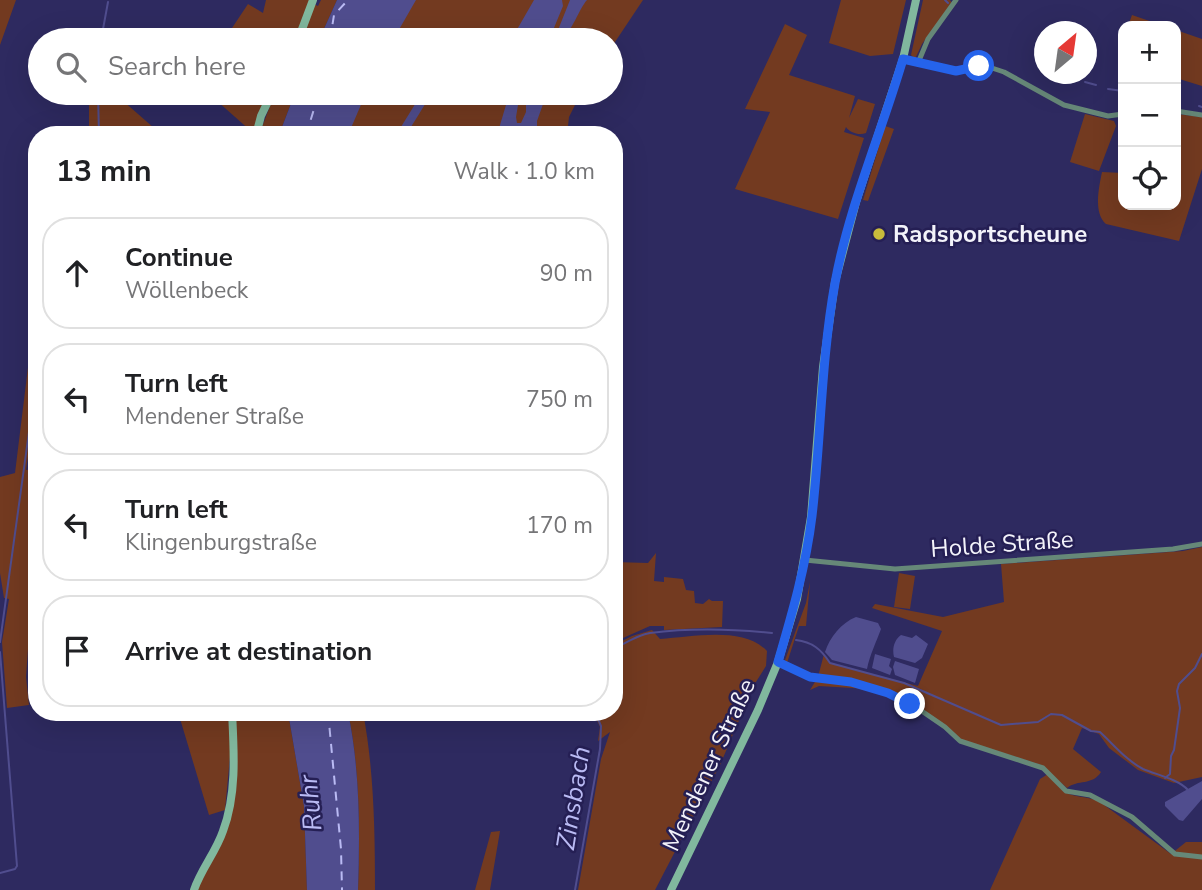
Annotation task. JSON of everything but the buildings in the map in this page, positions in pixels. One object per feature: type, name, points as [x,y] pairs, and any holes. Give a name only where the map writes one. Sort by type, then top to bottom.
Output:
[{"type":"main road","points":[[302,28],[313,0]]},
{"type":"main road","name":"Mendener Straße","points":[[671,890],[758,710],[778,662],[797,599],[814,495],[823,367],[835,282],[856,202],[903,59],[916,0]]},
{"type":"main road","points":[[258,126],[266,105]]},
{"type":"main road","points":[[194,890],[229,816],[233,761],[232,721]]},
{"type":"street","points":[[918,63],[928,39],[956,0]]},
{"type":"street","points":[[903,59],[956,71],[986,66],[1004,72],[1064,105],[1108,116],[1118,115]]},
{"type":"street","points":[[1181,112],[1202,115]]},
{"type":"street","name":"Holde Straße","points":[[805,560],[895,569],[1173,549],[1202,544]]},
{"type":"street","points":[[778,662],[810,677],[851,682],[888,693],[910,704],[960,741],[1043,768],[1066,790],[1090,795],[1132,817],[1175,854],[1202,858]]},
{"type":"shaded area","points":[[0,0],[16,0],[0,45]]},
{"type":"shaded area","points":[[266,0],[311,0],[300,28],[232,28],[248,4],[263,13]]},
{"type":"shaded area","points":[[321,0],[337,0],[324,28],[304,28],[313,4],[318,6]]},
{"type":"shaded area","points":[[378,0],[643,0],[623,30],[362,28]]},
{"type":"shaded area","points":[[841,0],[906,0],[893,54],[870,56],[829,43]]},
{"type":"shaded area","points":[[923,0],[950,0],[952,3],[922,44],[915,59],[911,55]]},
{"type":"shaded area","points":[[1132,15],[1149,21],[1130,21]]},
{"type":"shaded area","points":[[785,24],[807,35],[789,75],[855,96],[849,118],[858,99],[875,104],[866,133],[855,133],[846,127],[844,132],[864,138],[838,219],[735,189],[770,112],[745,109]]},
{"type":"shaded area","points":[[1181,32],[1202,39],[1202,86],[1181,80]]},
{"type":"shaded area","points":[[89,105],[128,105],[152,126],[89,126]]},
{"type":"shaded area","points":[[222,105],[264,105],[255,126],[245,126]]},
{"type":"shaded area","points":[[270,105],[290,105],[282,126],[262,126]]},
{"type":"shaded area","points":[[327,105],[575,105],[568,126],[319,126]]},
{"type":"shaded area","points":[[1085,114],[1114,121],[1116,126],[1099,171],[1070,162]]},
{"type":"shaded area","points":[[1181,115],[1202,117],[1202,169],[1179,241],[1106,224],[1098,207],[1102,172],[1118,173],[1118,210],[1181,210]]},
{"type":"shaded area","points":[[885,126],[894,129],[868,201],[863,200]]},
{"type":"shaded area","points":[[28,367],[28,705],[7,708],[2,642],[9,599],[4,598],[0,573],[0,477],[15,473]]},
{"type":"shaded area","points":[[1202,547],[1202,777],[1174,783],[1138,770],[1109,748],[1099,734],[1082,728],[1073,749],[1101,772],[1089,781],[1067,788],[1041,765],[962,740],[916,705],[869,689],[819,686],[810,690],[818,677],[824,654],[830,663],[918,686],[942,631],[872,608],[875,604],[943,617],[1004,602],[1001,564],[1183,551]]},
{"type":"shaded area","points":[[656,553],[654,581],[664,582],[664,577],[683,579],[686,590],[694,591],[695,603],[703,604],[709,599],[723,601],[722,627],[664,630],[664,626],[650,626],[623,638],[623,562],[648,563]]},
{"type":"shaded area","points":[[899,573],[915,576],[910,609],[894,607]]},
{"type":"shaded area","points":[[810,582],[806,626],[799,626],[787,663],[785,660],[806,603]]},
{"type":"shaded area","points":[[652,630],[660,639],[702,635],[745,638],[767,651],[766,666],[754,685],[720,765],[655,890],[578,890],[601,759],[610,732],[598,741],[600,727],[597,721],[623,721],[623,640]]},
{"type":"shaded area","points":[[181,721],[229,721],[231,746],[225,810],[209,815]]},
{"type":"shaded area","points":[[234,721],[290,721],[304,806],[307,890],[197,890],[230,818]]},
{"type":"shaded area","points":[[349,721],[365,721],[373,801],[375,890],[358,890],[355,756]]},
{"type":"shaded area","points":[[1048,774],[1065,792],[1100,802],[1171,854],[1186,842],[1202,842],[1202,890],[990,890],[1040,779]]},
{"type":"shaded area","points":[[500,831],[490,890],[475,890],[491,832]]},
{"type":"water","points":[[337,0],[416,0],[400,28],[324,28]]},
{"type":"water","points":[[534,0],[562,0],[563,6],[554,28],[518,28]]},
{"type":"water","points":[[570,0],[587,0],[570,28],[559,28]]},
{"type":"water","points":[[290,105],[361,105],[352,126],[282,126]]},
{"type":"water","points":[[415,105],[425,105],[412,126],[402,126]]},
{"type":"water","points":[[506,105],[518,105],[517,123],[521,123],[526,105],[543,105],[537,126],[500,126]]},
{"type":"water","points":[[856,617],[878,623],[881,629],[867,669],[832,660],[825,652],[837,631]]},
{"type":"water","points":[[901,635],[912,638],[916,635],[928,644],[922,658],[915,663],[894,657],[894,645]]},
{"type":"water","points":[[875,654],[891,659],[890,675],[872,668]]},
{"type":"water","points":[[895,661],[919,669],[915,683],[895,675]]},
{"type":"water","name":"Ruhr","points":[[290,721],[349,721],[358,801],[358,890],[307,890],[304,806]]},
{"type":"water","points":[[1202,781],[1202,799],[1183,821],[1179,820],[1165,806],[1165,802]]},
{"type":"waterway","points":[[945,0],[948,3]]},
{"type":"waterway","points":[[103,28],[108,2]]},
{"type":"waterway","points":[[1108,89],[1118,90]]},
{"type":"waterway","points":[[98,105],[99,126]]},
{"type":"waterway","points":[[0,642],[28,439]]},
{"type":"waterway","points":[[623,645],[650,633],[665,631],[772,633]]},
{"type":"waterway","points":[[796,640],[816,647],[830,663],[904,683],[1001,725],[1038,722],[1051,714],[1062,715],[1091,731],[1100,732],[1143,769],[1173,780],[1188,790]]},
{"type":"waterway","points":[[0,652],[17,866],[0,873]]},
{"type":"waterway","points":[[1165,778],[1170,774],[1174,750],[1180,708],[1177,691],[1179,684],[1195,668],[1202,654]]},
{"type":"waterway","name":"Zinsbach","points":[[575,890],[600,749],[599,721]]},
{"type":"ferry route","points":[[332,28],[334,15],[348,0]]},
{"type":"ferry route","points":[[309,126],[315,105]]},
{"type":"ferry route","points":[[329,721],[341,849],[342,890]]},
{"type":"place","name":"Radsportscheune","points":[[879,234]]},
{"type":"route","points":[[910,704],[888,693],[851,682],[810,677],[778,662],[797,599],[805,560],[816,473],[823,367],[835,282],[856,202],[903,59],[956,71],[979,66]]}]
